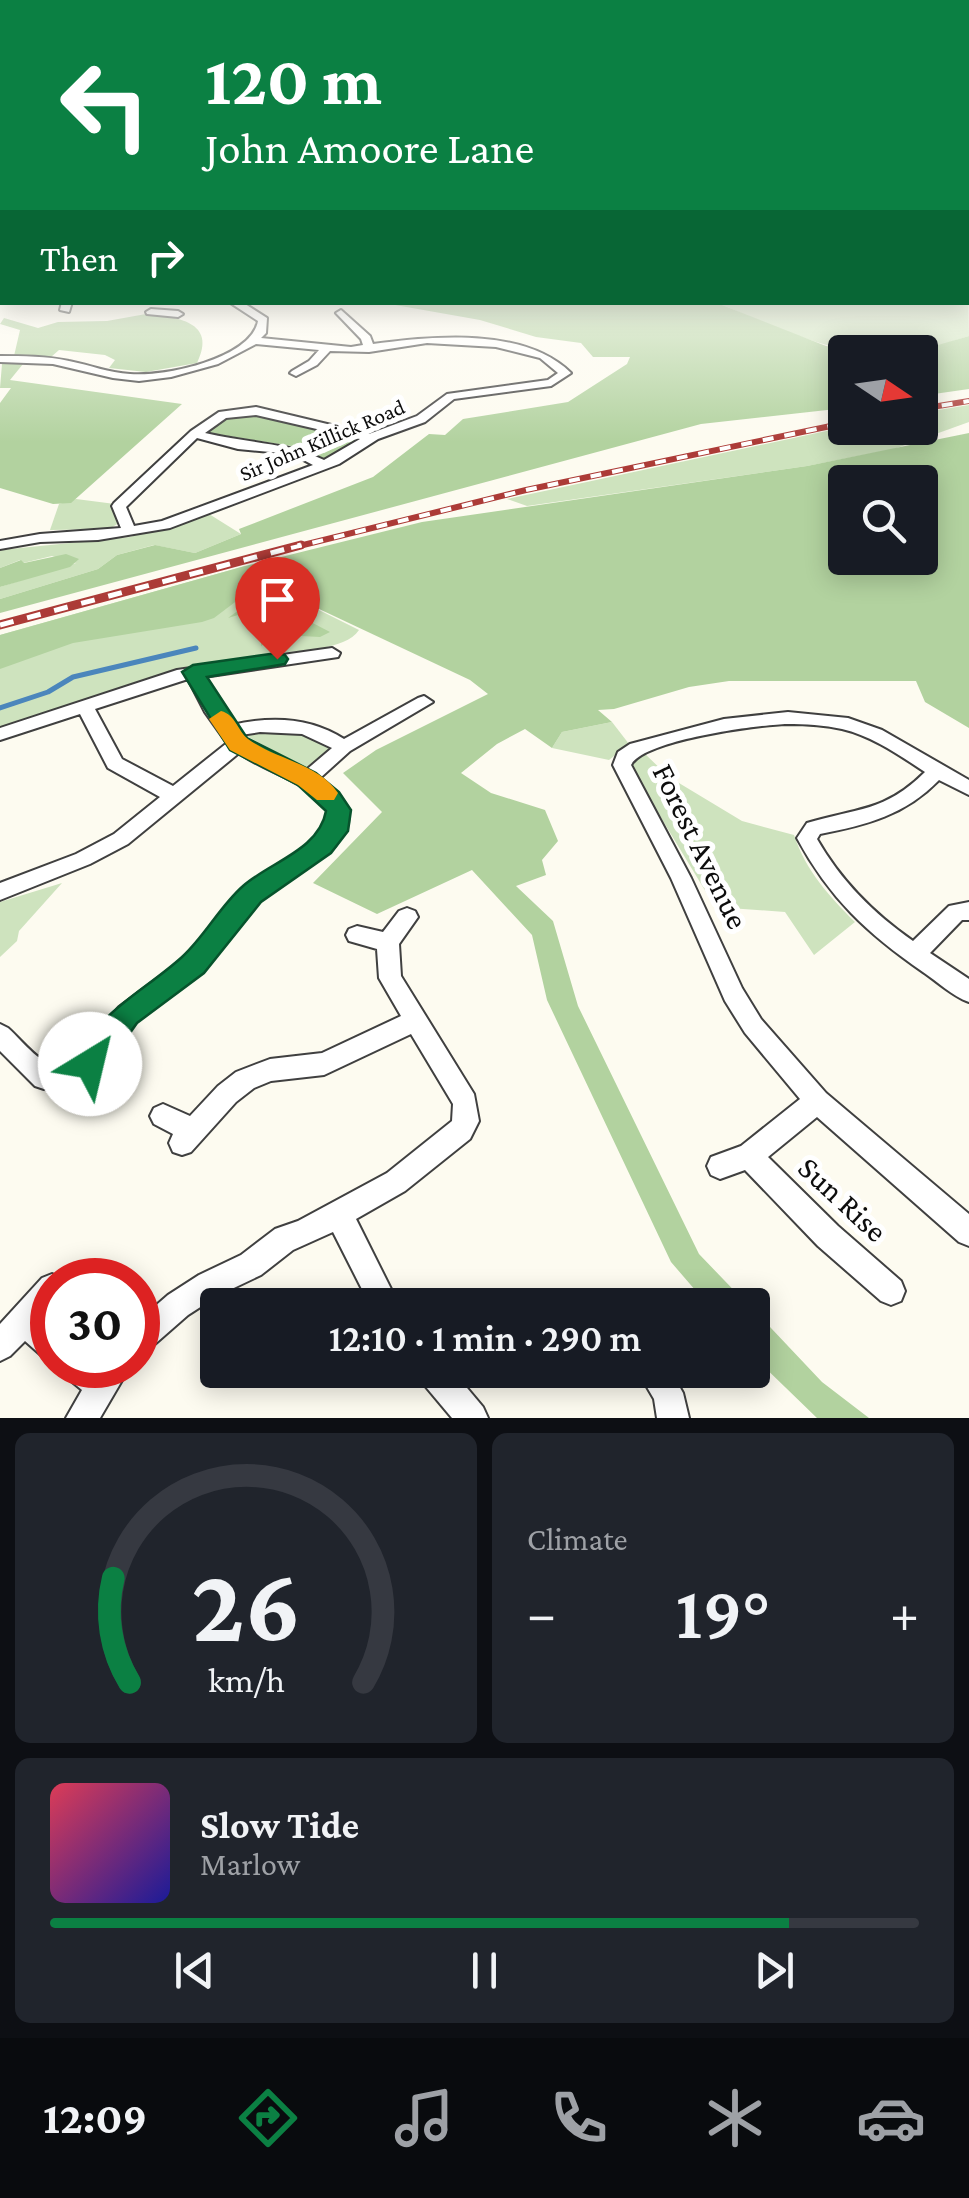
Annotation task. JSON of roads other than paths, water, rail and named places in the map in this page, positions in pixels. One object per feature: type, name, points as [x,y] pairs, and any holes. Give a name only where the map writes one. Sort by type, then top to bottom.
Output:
[{"type":"street","points":[[151,312],[176,310]]},
{"type":"street","points":[[252,310],[263,320],[264,332],[258,341]]},
{"type":"street","points":[[0,359],[54,362],[144,378],[216,360],[258,341],[369,348],[366,338],[344,316],[362,318]]},
{"type":"street","name":"Sir John Killick Road","points":[[0,545],[165,525],[324,465],[370,438],[421,419],[452,396],[556,382],[564,376],[563,369],[504,345],[448,340],[369,348]]},
{"type":"street","points":[[306,371],[326,348]]},
{"type":"street","points":[[130,532],[119,506],[122,501],[195,434],[223,415],[264,412],[370,438]]},
{"type":"street","points":[[195,434],[238,445],[295,451],[324,465]]},
{"type":"street","points":[[0,734],[193,672],[332,653]]},
{"type":"street","points":[[0,1035],[44,1078],[67,1080],[79,1074],[127,1014],[194,964],[252,894],[332,836],[338,810],[307,779],[234,738],[193,672]]},
{"type":"street","points":[[307,779],[344,747],[424,702]]},
{"type":"street","points":[[85,706],[114,763],[175,796]]},
{"type":"street","name":"Forest Avenue","points":[[969,788],[876,734],[843,723],[805,718],[729,724],[652,743],[625,756],[624,773],[680,878],[732,994],[778,1057],[818,1101],[969,1232]]},
{"type":"street","points":[[2,885],[99,852],[175,796],[234,738],[260,726],[303,726],[318,730],[344,747]]},
{"type":"street","points":[[936,772],[913,798],[896,808],[814,828],[807,834],[838,892],[857,912],[969,992]]},
{"type":"street","points":[[915,953],[957,912],[969,911]]},
{"type":"street","points":[[160,1321],[209,1285],[251,1266],[286,1239],[340,1214],[431,1157],[466,1122],[465,1102],[390,978],[388,942],[407,917]]},
{"type":"street","points":[[357,935],[388,942]]},
{"type":"street","points":[[163,1116],[187,1137],[245,1080],[270,1070],[324,1064],[414,1021]]},
{"type":"street","name":"Sun Rise","points":[[720,1166],[748,1156],[818,1101]]},
{"type":"street","name":"Sun Rise","points":[[748,1156],[828,1236],[892,1291]]},
{"type":"street","points":[[340,1214],[376,1288]]},
{"type":"street","points":[[0,1346],[30,1313]]},
{"type":"street","points":[[24,1320],[30,1326]]},
{"type":"street","points":[[82,1418],[101,1388]]},
{"type":"street","points":[[447,1388],[472,1418]]},
{"type":"street","points":[[664,1388],[673,1418]]},
{"type":"waterway","points":[[0,708],[48,692],[73,677],[196,648]]},
{"type":"railway","points":[[938,406],[969,401]]},
{"type":"railway","points":[[291,548],[526,490],[828,427]]},
{"type":"railway","points":[[0,625],[301,545]]}]
